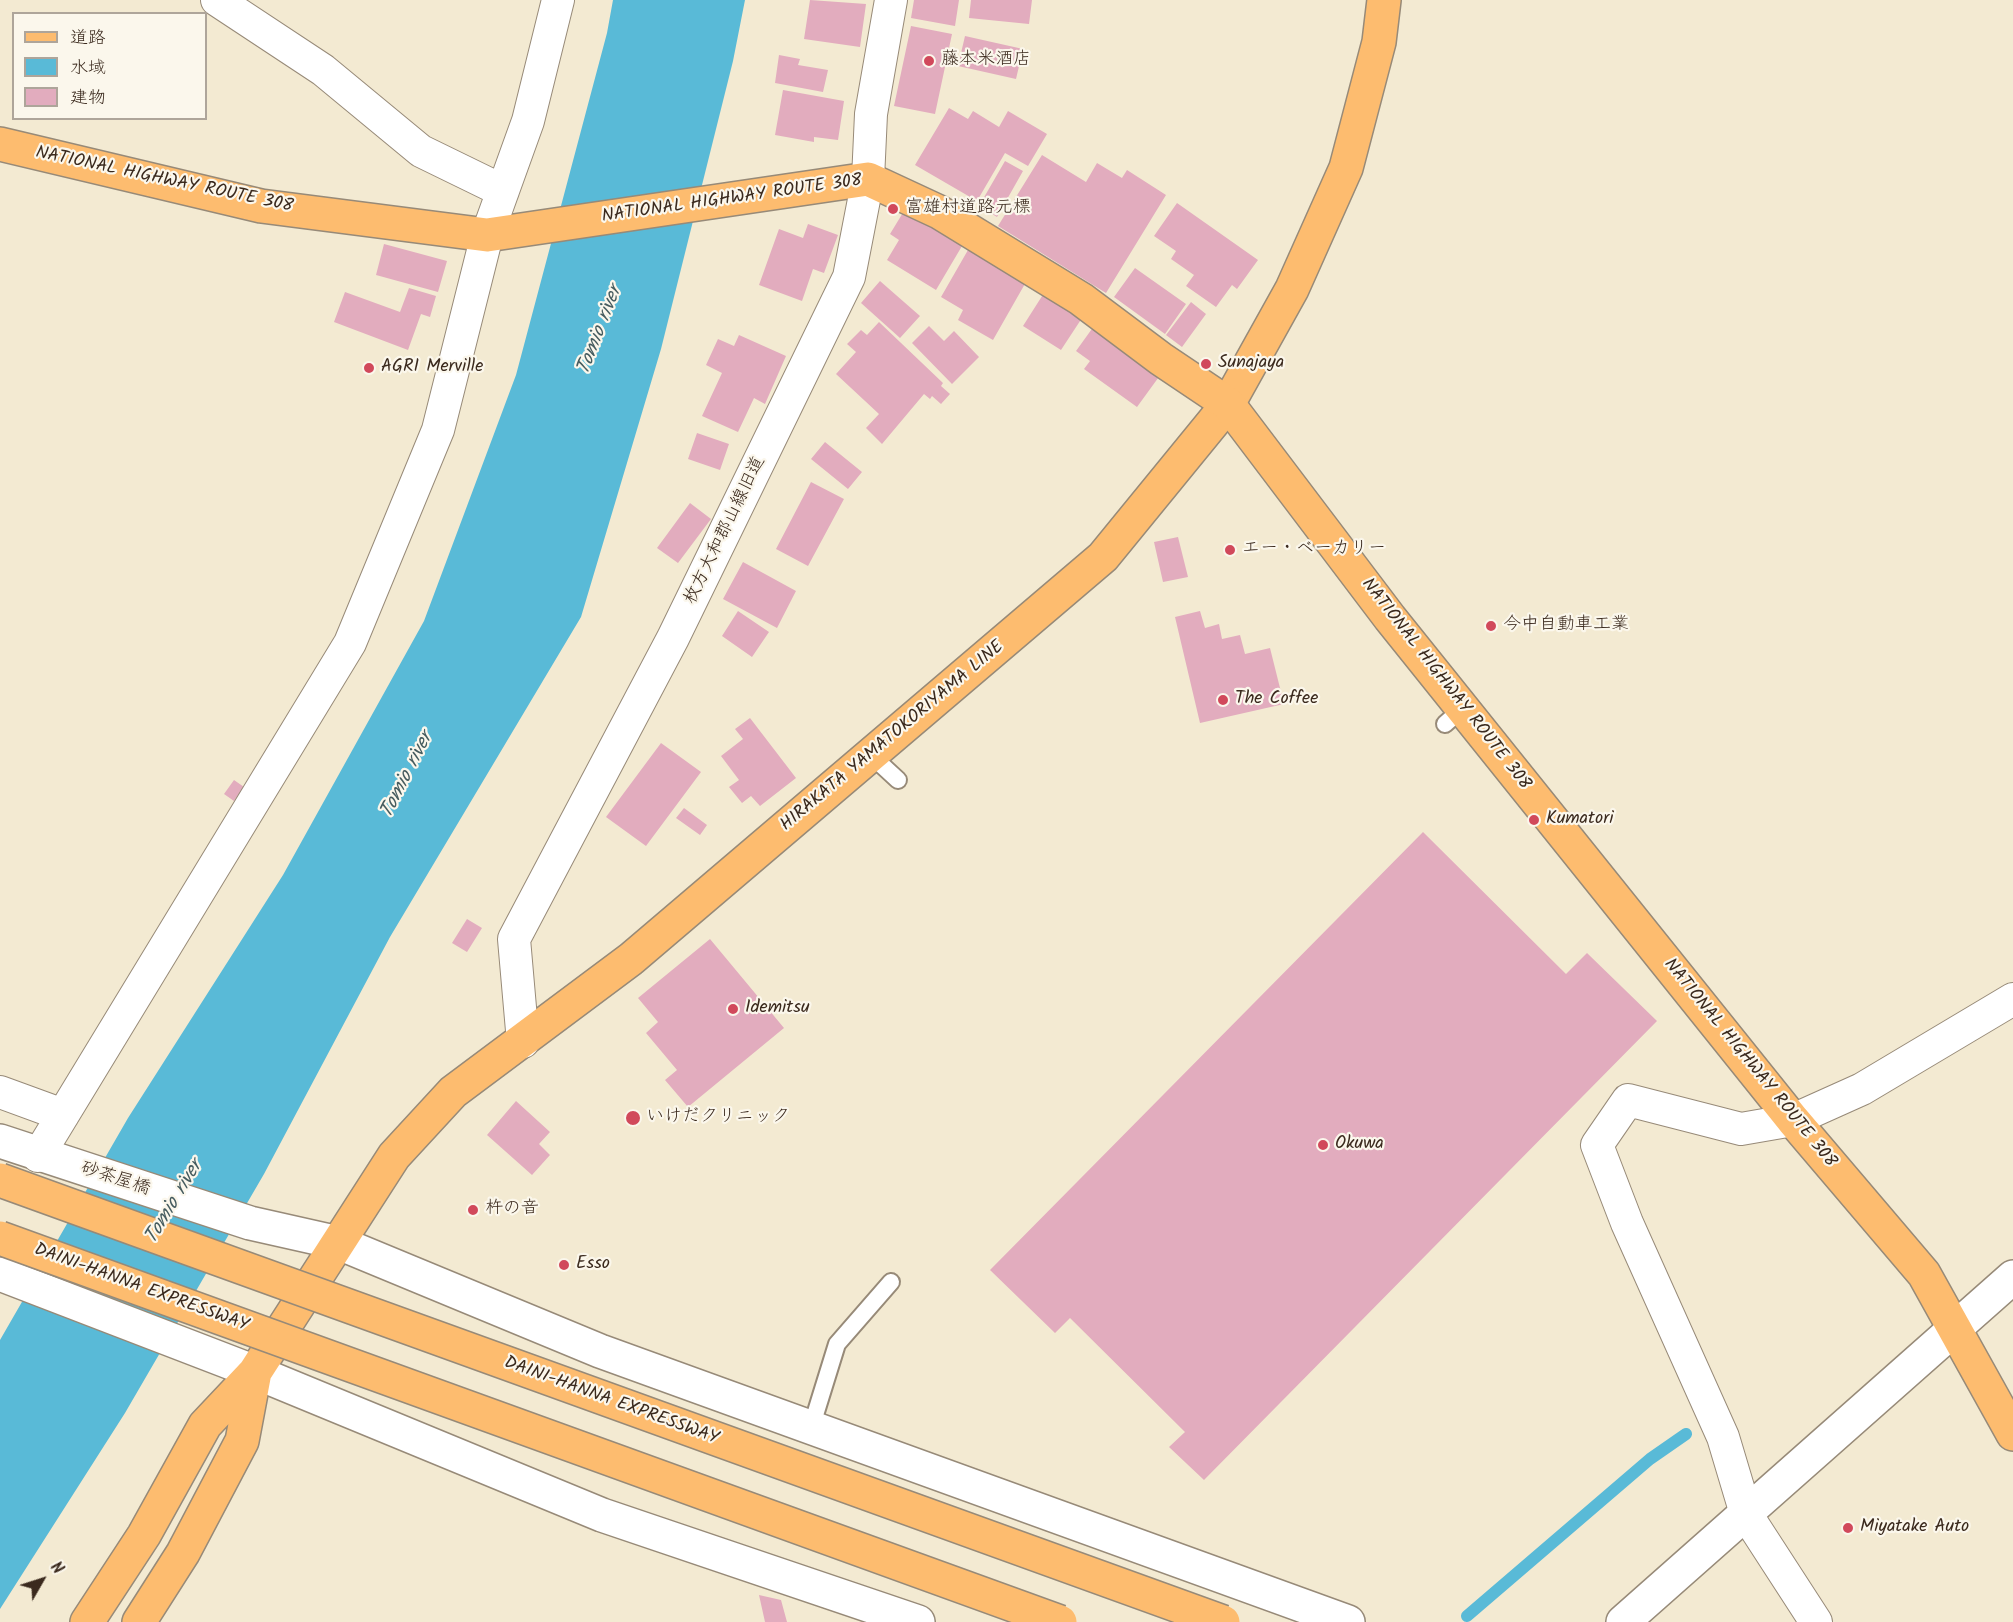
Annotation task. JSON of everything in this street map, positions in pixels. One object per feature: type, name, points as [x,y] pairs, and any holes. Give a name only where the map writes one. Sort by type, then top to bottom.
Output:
[{"type":"main road","name":"HIRAKATA YAMATOKORIYAMA LINE","points":[[87,1622],[144,1535],[205,1425],[255,1372],[394,1156],[453,1092],[523,1042],[631,959],[1103,557],[1228,404],[1292,289],[1346,168],[1379,42],[1384,0]]},
{"type":"main road","name":"NATIONAL HIGHWAY ROUTE 308","points":[[0,144],[261,206],[487,235],[868,178],[939,212],[1081,299],[1161,359],[1228,404],[1390,618],[1454,716],[1924,1274],[1957,1329],[2013,1434]]},
{"type":"main road","name":"DAINI-HANNA EXPRESSWAY","points":[[0,1180],[1223,1622]]},
{"type":"main road","name":"DAINI-HANNA EXPRESSWAY","points":[[0,1238],[1060,1622]]},
{"type":"main road","name":"HIRAKATA YAMATOKORIYAMA LINE","points":[[139,1622],[183,1553],[242,1441],[255,1372]]},
{"type":"street","points":[[217,0],[323,70],[421,151],[503,191]]},
{"type":"street","points":[[38,1156],[350,643],[438,430],[487,235],[528,121],[558,0]]},
{"type":"street","name":"枚方大和郡山線旧道","points":[[523,1042],[514,939],[673,638],[849,277],[868,178],[872,114],[891,0]]},
{"type":"street","points":[[1816,1622],[1746,1514],[1723,1437],[1627,1223],[1597,1145],[1628,1100],[1741,1129],[1793,1120],[1862,1089],[2013,999]]},
{"type":"street","points":[[0,1092],[63,1115]]},
{"type":"street","name":"砂茶屋橋","points":[[0,1141],[38,1156],[250,1223],[339,1244],[600,1351],[1348,1622]]},
{"type":"street","points":[[0,1274],[255,1372],[602,1515],[918,1622]]},
{"type":"street","points":[[1623,1622],[1957,1329],[2013,1277]]},
{"type":"lane","points":[[872,756],[898,780]]},
{"type":"lane","points":[[811,1428],[837,1344],[891,1282]]},
{"type":"water","name":"Tomio river","points":[[613,0],[745,0],[733,61],[661,349],[581,617],[390,937],[264,1174],[125,1413],[0,1609],[0,1340],[128,1118],[283,875],[424,621],[516,375],[607,33]]},
{"type":"building","points":[[810,0],[866,4],[860,47],[804,39]]},
{"type":"building","points":[[914,0],[959,0],[955,26],[911,18]]},
{"type":"building","points":[[971,0],[1032,0],[1029,24],[969,18]]},
{"type":"building","points":[[911,26],[952,34],[935,114],[894,106]]},
{"type":"building","points":[[965,36],[1023,49],[1016,79],[958,66]]},
{"type":"building","points":[[779,55],[800,59],[798,65],[828,70],[823,92],[775,83]]},
{"type":"building","points":[[783,90],[844,101],[838,140],[814,137],[814,142],[775,135]]},
{"type":"building","points":[[949,108],[968,119],[973,111],[999,127],[1008,111],[1047,134],[1028,166],[1005,153],[977,201],[915,165]]},
{"type":"building","points":[[1042,155],[1086,182],[1097,163],[1122,178],[1127,170],[1166,195],[1106,293],[998,226]]},
{"type":"building","points":[[1005,161],[1023,171],[997,217],[979,206]]},
{"type":"building","points":[[1177,203],[1258,260],[1237,289],[1232,285],[1216,307],[1186,286],[1194,275],[1171,259],[1176,251],[1154,236]]},
{"type":"building","points":[[904,211],[962,246],[936,290],[887,260],[899,240],[890,234]]},
{"type":"building","points":[[808,224],[838,235],[824,273],[813,269],[802,301],[759,285],[779,229],[803,238]]},
{"type":"building","points":[[384,244],[447,261],[438,292],[376,275]]},
{"type":"building","points":[[968,250],[1026,282],[993,340],[958,320],[963,310],[941,297]]},
{"type":"building","points":[[1135,268],[1186,304],[1165,334],[1114,297]]},
{"type":"building","points":[[880,281],[920,316],[900,338],[861,303]]},
{"type":"building","points":[[409,288],[436,296],[430,317],[421,314],[408,350],[334,322],[345,292],[400,312]]},
{"type":"building","points":[[1044,293],[1082,318],[1061,350],[1023,326]]},
{"type":"building","points":[[1191,302],[1206,314],[1182,347],[1166,335]]},
{"type":"building","points":[[879,322],[943,383],[941,386],[950,394],[941,404],[932,396],[930,399],[924,394],[882,444],[866,428],[879,414],[836,374],[856,352],[847,344],[861,330],[867,335]]},
{"type":"building","points":[[929,326],[944,341],[954,331],[979,357],[952,384],[912,343]]},
{"type":"building","points":[[1094,326],[1161,374],[1137,407],[1084,369],[1090,361],[1076,351]]},
{"type":"building","points":[[739,335],[786,356],[765,404],[754,398],[738,432],[702,416],[722,373],[706,365],[718,339],[734,346]]},
{"type":"building","points":[[697,433],[729,444],[720,470],[688,459]]},
{"type":"building","points":[[825,442],[862,472],[848,489],[811,459]]},
{"type":"building","points":[[811,482],[844,499],[808,566],[776,549]]},
{"type":"building","points":[[690,503],[711,519],[678,563],[657,548]]},
{"type":"building","points":[[1178,537],[1188,577],[1163,582],[1154,542]]},
{"type":"building","points":[[743,562],[796,591],[777,628],[723,599]]},
{"type":"building","points":[[738,611],[769,632],[752,657],[722,636]]},
{"type":"building","points":[[1200,611],[1205,628],[1219,624],[1222,639],[1240,635],[1245,654],[1270,648],[1284,704],[1200,723],[1175,617]]},
{"type":"building","points":[[750,718],[796,778],[760,806],[751,796],[742,803],[729,787],[739,780],[721,756],[743,739],[735,729]]},
{"type":"building","points":[[661,743],[701,772],[646,846],[606,817]]},
{"type":"building","points":[[234,780],[244,787],[234,801],[224,794]]},
{"type":"building","points":[[684,808],[707,825],[700,835],[676,818]]},
{"type":"building","name":"Okuwa","points":[[1423,832],[1566,974],[1587,953],[1657,1021],[1204,1480],[1169,1447],[1185,1432],[1070,1318],[1055,1333],[990,1270]]},
{"type":"building","points":[[467,919],[482,928],[467,952],[452,943]]},
{"type":"building","points":[[710,939],[784,1028],[688,1107],[665,1080],[677,1070],[646,1033],[658,1022],[638,998]]},
{"type":"building","points":[[516,1101],[550,1132],[539,1144],[550,1155],[532,1175],[487,1135]]},
{"type":"building","points":[[759,1595],[781,1600],[787,1622],[765,1622]]},
{"type":"waterway","points":[[1467,1616],[1650,1459],[1686,1434]]},
{"type":"place","name":"藤本米酒店","points":[[929,61]]},
{"type":"place","name":"富雄村道路元標","points":[[893,209]]},
{"type":"place","name":"Sunajaya","points":[[1206,364]]},
{"type":"place","name":"AGRI Merville","points":[[369,368]]},
{"type":"place","name":"エー・ベーカリー","points":[[1230,550]]},
{"type":"place","name":"今中自動車工業","points":[[1491,626]]},
{"type":"place","name":"The Coffee","points":[[1223,700]]},
{"type":"place","name":"Kumatori","points":[[1534,820]]},
{"type":"place","name":"Idemitsu","points":[[733,1009]]},
{"type":"place","name":"いけだクリニック","points":[[633,1118]]},
{"type":"place","name":"Okuwa","points":[[1323,1145]]},
{"type":"place","name":"杵の音","points":[[473,1210]]},
{"type":"place","name":"Esso","points":[[564,1265]]},
{"type":"place","name":"Miyatake Auto","points":[[1848,1528]]}]
